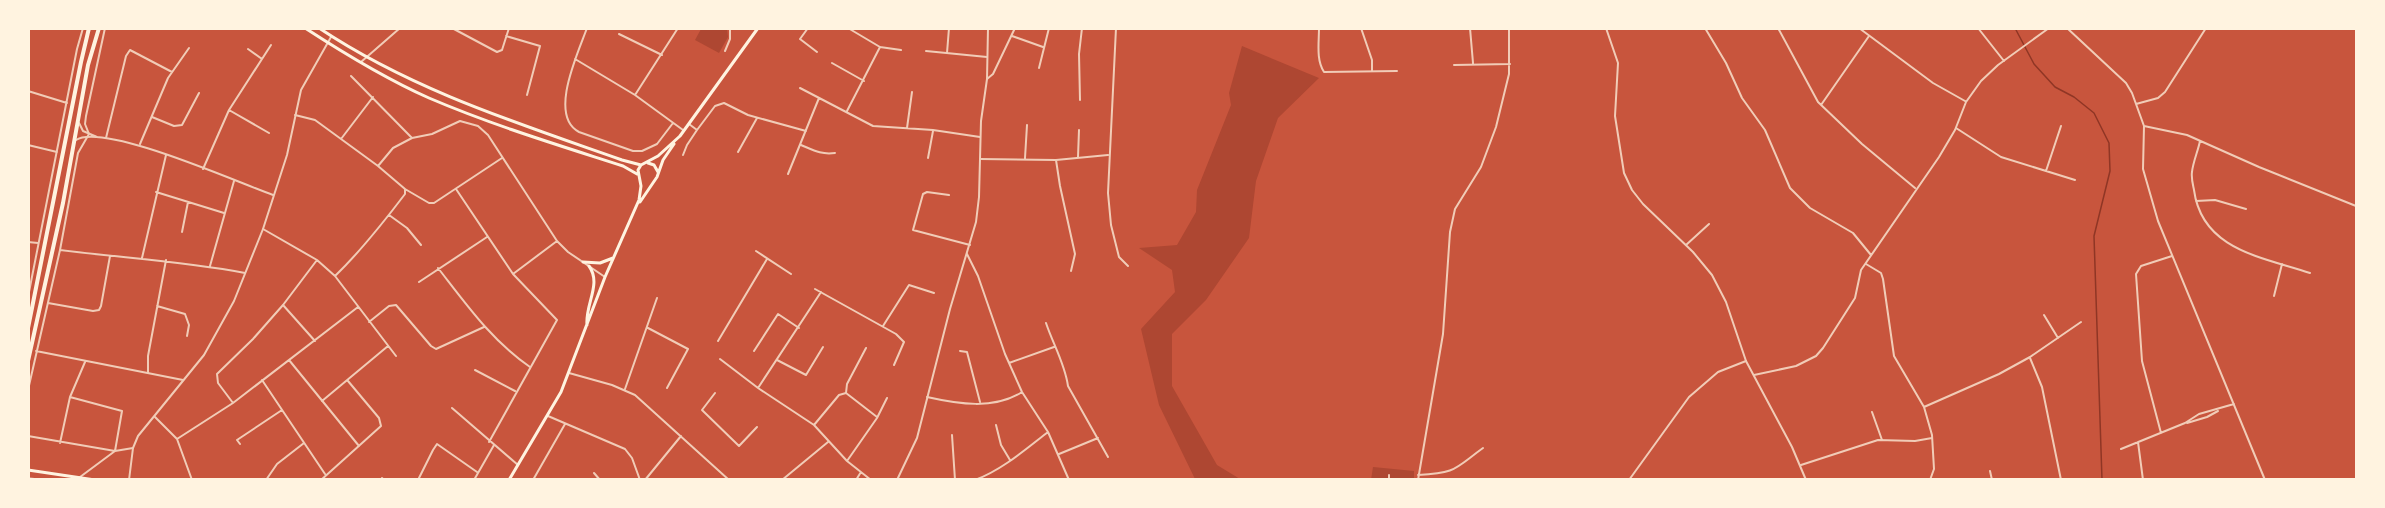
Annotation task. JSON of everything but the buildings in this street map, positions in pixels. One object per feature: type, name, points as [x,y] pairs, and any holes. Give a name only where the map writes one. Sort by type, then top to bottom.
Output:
[{"type":"highway","points":[[28,328],[90,28]]},
{"type":"highway","points":[[28,361],[46,283],[88,65],[99,28]]},
{"type":"main road","points":[[305,28],[361,63],[429,98],[483,120],[623,166],[647,183],[654,181]]},
{"type":"main road","points":[[319,28],[391,71],[471,107],[632,164],[647,163],[680,136]]},
{"type":"main road","points":[[509,480],[548,416],[569,373],[613,258],[636,209],[654,181],[665,155],[758,28]]},
{"type":"main road","points":[[647,163],[654,165],[657,172]]},
{"type":"main road","points":[[636,209],[641,191],[639,177],[641,165]]},
{"type":"main road","points":[[583,262],[600,263],[613,258]]},
{"type":"main road","points":[[587,326],[586,310],[595,280],[589,266]]},
{"type":"main road","points":[[28,470],[95,480]]},
{"type":"main road","points":[[28,479],[41,480]]},
{"type":"street","points":[[28,297],[83,28]]},
{"type":"street","points":[[28,390],[60,250],[78,153],[89,135],[86,116],[103,35],[107,28]]},
{"type":"street","points":[[361,63],[400,28]]},
{"type":"street","points":[[453,28],[496,52],[502,50],[509,28]]},
{"type":"street","points":[[586,28],[575,59],[564,107],[566,119],[573,129],[639,152],[654,146],[673,123]]},
{"type":"street","points":[[635,95],[663,55],[678,28]]},
{"type":"street","points":[[725,51],[730,39],[730,28]]},
{"type":"street","points":[[808,28],[800,39],[817,52]]},
{"type":"street","points":[[848,28],[880,47],[902,50]]},
{"type":"street","points":[[947,53],[949,28]]},
{"type":"street","points":[[897,480],[917,438],[978,209],[980,137],[987,79],[988,28]]},
{"type":"street","points":[[987,79],[993,74],[1015,28]]},
{"type":"street","points":[[1039,68],[1048,28]]},
{"type":"street","points":[[1080,100],[1079,54],[1082,28]]},
{"type":"street","points":[[1116,28],[1108,155],[1108,194],[1111,225],[1119,257],[1128,266]]},
{"type":"street","points":[[1319,28],[1320,66],[1324,72],[1397,71]]},
{"type":"street","points":[[1361,28],[1372,60],[1372,71]]},
{"type":"street","points":[[1470,28],[1473,63]]},
{"type":"street","points":[[1418,480],[1443,334],[1450,232],[1455,209],[1480,167],[1496,127],[1509,74],[1509,28]]},
{"type":"street","points":[[1606,28],[1618,63],[1615,116],[1624,173],[1642,204],[1686,244],[1705,265],[1719,288],[1746,361],[1801,465],[1806,480]]},
{"type":"street","points":[[1705,28],[1726,63],[1742,98],[1765,130],[1790,188],[1810,208],[1853,233],[1871,256]]},
{"type":"street","points":[[1778,28],[1821,105],[1862,144],[1916,188]]},
{"type":"street","points":[[1978,28],[2004,61]]},
{"type":"street","points":[[1754,375],[1796,366],[1816,356],[1850,309],[1856,298],[1861,270],[1956,128],[1966,102],[1981,81],[2049,28]]},
{"type":"street","points":[[2067,28],[2126,83],[2136,104],[2144,126],[2143,169],[2158,221],[2265,480]]},
{"type":"street","points":[[2136,104],[2158,98],[2165,92],[2206,28]]},
{"type":"street","points":[[1859,29],[1933,82],[1966,102]]},
{"type":"street","points":[[619,34],[663,55]]},
{"type":"street","points":[[506,36],[540,46],[527,95]]},
{"type":"street","points":[[1012,36],[1043,47]]},
{"type":"street","points":[[1821,105],[1869,36]]},
{"type":"street","points":[[129,480],[138,436],[204,355],[246,273],[288,155],[304,82],[331,37]]},
{"type":"street","points":[[203,169],[229,110],[271,45]]},
{"type":"street","points":[[846,112],[880,47]]},
{"type":"street","points":[[140,144],[172,72],[189,48]]},
{"type":"street","points":[[248,49],[262,59]]},
{"type":"street","points":[[106,139],[126,56],[130,50],[172,72]]},
{"type":"street","points":[[926,51],[987,57]]},
{"type":"street","points":[[575,59],[635,95],[684,131]]},
{"type":"street","points":[[832,63],[864,81]]},
{"type":"street","points":[[1454,65],[1510,64]]},
{"type":"street","points":[[351,76],[412,138]]},
{"type":"street","points":[[800,88],[873,126],[943,131],[980,137]]},
{"type":"street","points":[[28,91],[67,103]]},
{"type":"street","points":[[907,128],[912,92]]},
{"type":"street","points":[[152,117],[174,126],[182,125],[199,93]]},
{"type":"street","points":[[341,139],[373,97]]},
{"type":"street","points":[[789,174],[819,98]]},
{"type":"street","points":[[683,155],[697,130],[720,103],[729,104],[757,118],[806,130]]},
{"type":"street","points":[[229,110],[269,133]]},
{"type":"street","points":[[79,114],[79,127],[89,135],[140,144],[274,196]]},
{"type":"street","points":[[295,115],[315,120],[378,166],[405,189],[434,203],[502,158]]},
{"type":"street","points":[[738,152],[757,118]]},
{"type":"street","points":[[378,166],[393,148],[412,138],[432,134],[460,121],[478,126],[488,135],[557,241],[605,277]]},
{"type":"street","points":[[689,124],[697,130]]},
{"type":"street","points":[[1025,159],[1027,125]]},
{"type":"street","points":[[2046,171],[2061,126]]},
{"type":"street","points":[[2144,126],[2187,135],[2356,206]]},
{"type":"street","points":[[1956,128],[2001,157],[2075,180]]},
{"type":"street","points":[[928,158],[933,130]]},
{"type":"street","points":[[1078,157],[1079,130]]},
{"type":"street","points":[[73,145],[78,138],[89,135]]},
{"type":"street","points":[[2200,141],[2192,172],[2196,201],[2205,222],[2220,239],[2236,249],[2310,273]]},
{"type":"street","points":[[28,144],[57,152]]},
{"type":"street","points":[[801,145],[818,153],[834,153]]},
{"type":"street","points":[[142,258],[166,155]]},
{"type":"street","points":[[980,159],[1056,160],[1108,155]]},
{"type":"street","points":[[1056,160],[1076,254],[1071,271]]},
{"type":"street","points":[[210,266],[234,181]]},
{"type":"street","points":[[335,276],[356,255],[389,215],[405,194],[405,189]]},
{"type":"street","points":[[456,189],[513,274],[557,318],[489,442]]},
{"type":"street","points":[[156,192],[224,213]]},
{"type":"street","points":[[949,195],[927,192],[922,194],[913,230],[970,245]]},
{"type":"street","points":[[2196,201],[2215,200],[2246,209]]},
{"type":"street","points":[[182,232],[188,202]]},
{"type":"street","points":[[389,215],[407,228],[421,245]]},
{"type":"street","points":[[1686,244],[1709,224]]},
{"type":"street","points":[[263,229],[317,260],[335,276],[396,356]]},
{"type":"street","points":[[418,282],[487,237]]},
{"type":"street","points":[[513,274],[557,241]]},
{"type":"street","points":[[28,242],[39,243]]},
{"type":"street","points":[[60,250],[166,260],[246,273]]},
{"type":"street","points":[[756,251],[791,274]]},
{"type":"street","points":[[967,254],[978,276],[1009,363],[1022,392],[1048,432],[1068,480]]},
{"type":"street","points":[[48,303],[93,311],[99,310],[110,256]]},
{"type":"street","points":[[2161,433],[2142,361],[2136,274],[2140,266],[2172,256]]},
{"type":"street","points":[[717,341],[767,259]]},
{"type":"street","points":[[148,372],[148,356],[166,260]]},
{"type":"street","points":[[233,403],[218,383],[217,374],[283,305],[317,260]]},
{"type":"street","points":[[1866,264],[1881,273],[1894,356],[1924,407],[1932,438],[1934,469],[1930,480]]},
{"type":"street","points":[[2274,296],[2282,264]]},
{"type":"street","points":[[438,268],[484,327],[510,353],[530,367]]},
{"type":"street","points":[[883,326],[909,285],[934,293]]},
{"type":"street","points":[[815,289],[896,334],[904,342],[894,365]]},
{"type":"street","points":[[758,388],[821,292]]},
{"type":"street","points":[[625,389],[657,298]]},
{"type":"street","points":[[283,305],[315,341]]},
{"type":"street","points":[[369,322],[389,306],[396,305],[436,349],[484,327]]},
{"type":"street","points":[[157,306],[185,314],[189,321],[187,336]]},
{"type":"street","points":[[177,439],[233,403],[358,307]]},
{"type":"street","points":[[754,351],[778,314],[799,328]]},
{"type":"street","points":[[2044,315],[2058,338]]},
{"type":"street","points":[[1924,407],[1999,374],[2030,357],[2081,322]]},
{"type":"street","points":[[1046,323],[1068,386],[1108,457]]},
{"type":"street","points":[[647,327],[688,349],[667,388]]},
{"type":"street","points":[[322,401],[388,346]]},
{"type":"street","points":[[777,360],[806,375],[824,347]]},
{"type":"street","points":[[1009,363],[1054,347]]},
{"type":"street","points":[[846,393],[847,384],[866,348]]},
{"type":"street","points":[[36,351],[183,380]]},
{"type":"street","points":[[960,351],[967,352],[980,402]]},
{"type":"street","points":[[2030,357],[2042,387],[2061,480]]},
{"type":"street","points":[[720,359],[758,388],[814,425],[847,461],[871,480]]},
{"type":"street","points":[[288,360],[359,446]]},
{"type":"street","points":[[1629,480],[1689,397],[1718,372],[1746,361]]},
{"type":"street","points":[[60,442],[70,397],[85,362]]},
{"type":"street","points":[[475,370],[516,391]]},
{"type":"street","points":[[569,373],[625,389],[649,406],[729,479]]},
{"type":"street","points":[[262,380],[325,474]]},
{"type":"street","points":[[321,480],[381,426],[379,418],[348,381]]},
{"type":"street","points":[[927,397],[955,404],[1003,402],[1022,392]]},
{"type":"street","points":[[715,393],[702,410],[740,446],[757,427]]},
{"type":"street","points":[[846,393],[878,418]]},
{"type":"street","points":[[814,425],[839,395],[846,393]]},
{"type":"street","points":[[70,397],[122,411],[115,451],[75,478]]},
{"type":"street","points":[[847,461],[878,418],[887,399]]},
{"type":"street","points":[[2121,449],[2185,423],[2199,414],[2234,404]]},
{"type":"street","points":[[452,408],[518,465]]},
{"type":"street","points":[[240,444],[237,440],[282,410]]},
{"type":"street","points":[[1872,412],[1882,440]]},
{"type":"street","points":[[154,416],[177,439],[192,480]]},
{"type":"street","points":[[548,416],[625,449],[632,458],[640,480]]},
{"type":"street","points":[[533,480],[565,424]]},
{"type":"street","points":[[996,425],[1001,445],[1010,460]]},
{"type":"street","points":[[975,480],[1010,460],[1048,432]]},
{"type":"street","points":[[952,435],[955,480]]},
{"type":"street","points":[[28,436],[115,451],[134,448]]},
{"type":"street","points":[[645,480],[681,436]]},
{"type":"street","points":[[1058,454],[1098,438]]},
{"type":"street","points":[[1801,465],[1882,440],[1915,441],[1932,438]]},
{"type":"street","points":[[782,480],[828,442]]},
{"type":"street","points":[[2138,442],[2143,480]]},
{"type":"street","points":[[266,480],[277,464],[304,443]]},
{"type":"street","points":[[418,480],[437,444],[477,472]]},
{"type":"street","points":[[474,480],[494,446]]},
{"type":"street","points":[[1418,475],[1441,474],[1455,470],[1484,448]]},
{"type":"street","points":[[1990,471],[1992,480]]},
{"type":"street","points":[[856,480],[861,472]]},
{"type":"street","points":[[594,473],[600,480]]},
{"type":"street","points":[[1389,475],[1389,480]]},
{"type":"shaded area","points":[[701,29],[727,29],[728,37],[719,53],[695,40]]},
{"type":"shaded area","points":[[1242,46],[1319,78],[1278,118],[1256,181],[1249,238],[1206,300],[1172,334],[1172,386],[1217,465],[1240,479],[1195,479],[1159,405],[1141,329],[1175,292],[1172,270],[1139,248],[1177,245],[1196,212],[1197,190],[1231,105],[1229,93]]},
{"type":"shaded area","points":[[1373,467],[1414,471],[1414,479],[1371,480]]},
{"type":"waterway","points":[[2015,28],[2034,64],[2055,87],[2074,97],[2094,113],[2109,143],[2110,171],[2094,236],[2102,480]]}]
